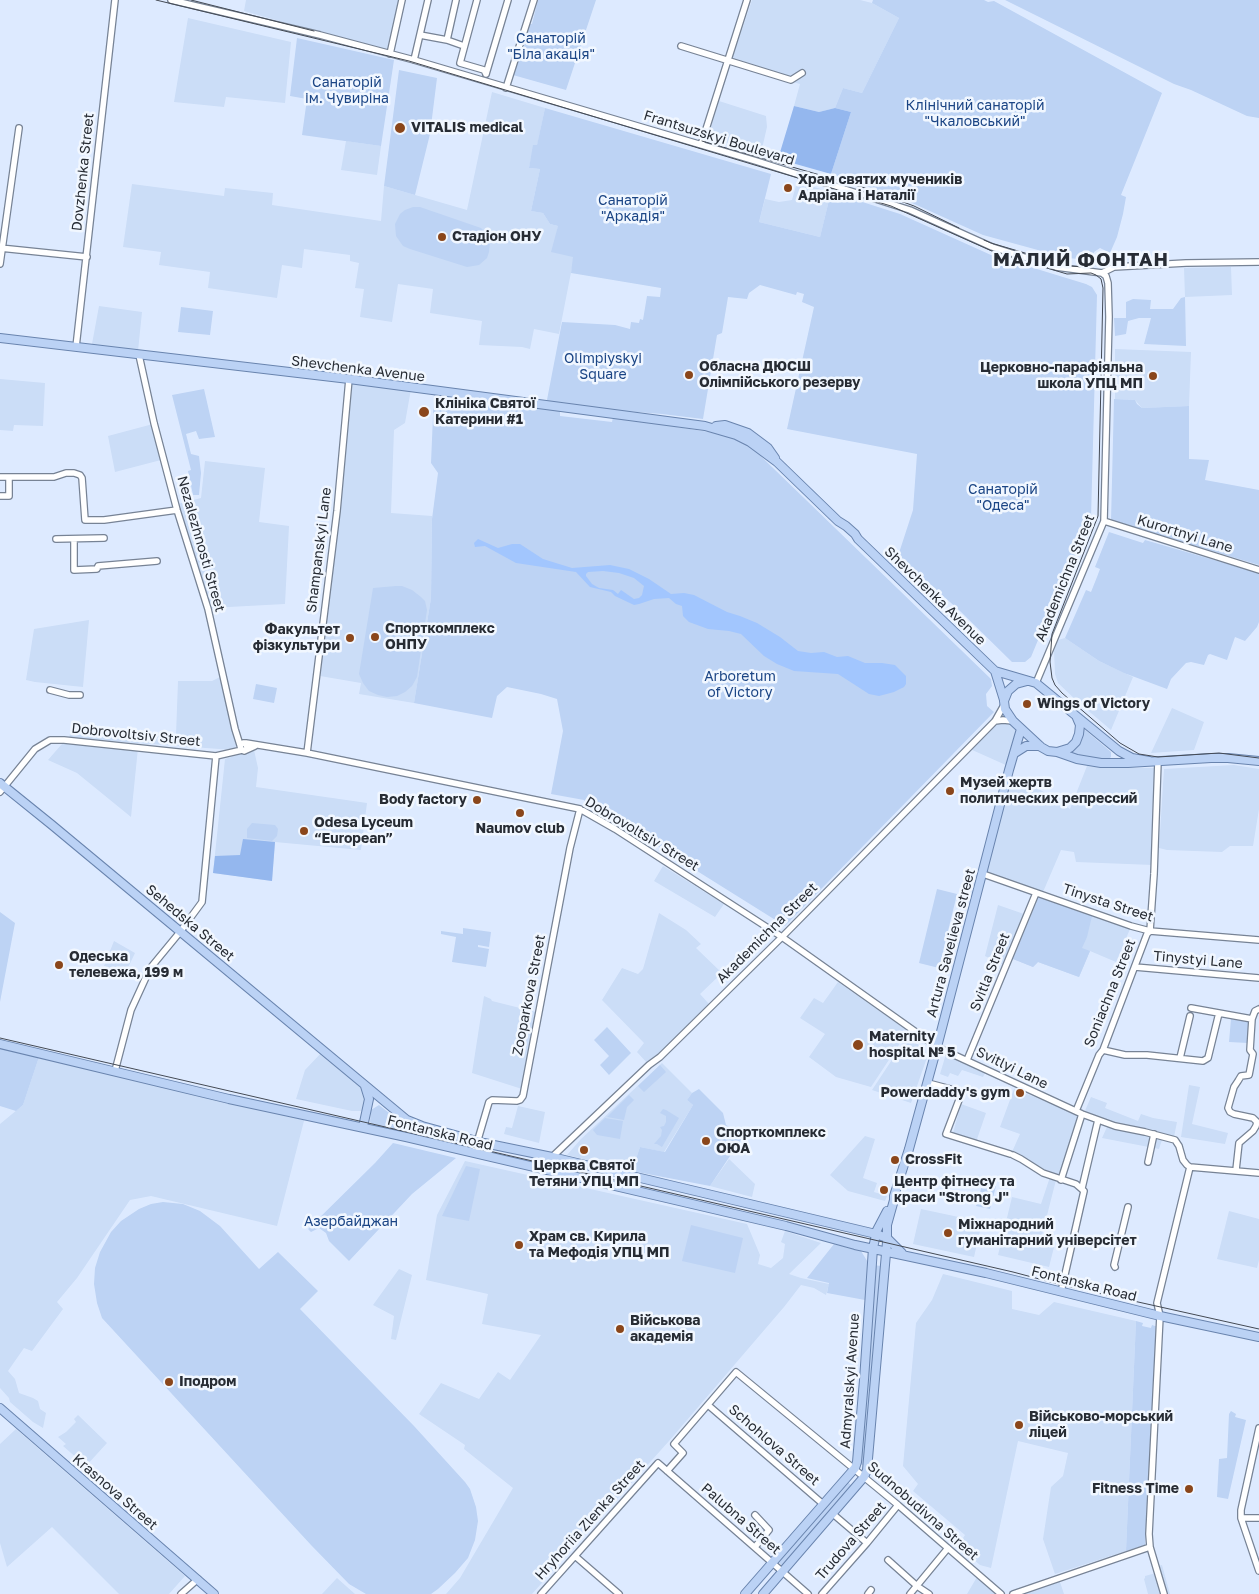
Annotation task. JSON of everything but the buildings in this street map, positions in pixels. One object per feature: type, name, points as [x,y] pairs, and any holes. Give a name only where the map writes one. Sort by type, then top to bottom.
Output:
[{"type":"main road","name":"Shevchenka Avenue","points":[[0,338],[349,379],[712,427],[742,437],[777,462],[852,537],[858,539],[995,671],[1033,682]]},
{"type":"main road","name":"Shevchenka Avenue","points":[[995,671],[1006,713],[1012,721]]},
{"type":"main road","points":[[1004,703],[1006,694],[1013,686],[1033,682],[1110,745],[1132,758],[1149,761]]},
{"type":"main road","points":[[1057,752],[1070,748],[1078,738],[1080,725],[1076,716]]},
{"type":"main road","points":[[1012,721],[1048,751],[1101,763],[1219,758],[1259,762]]},
{"type":"main road","name":"Artura Savelieva street","points":[[886,1251],[887,1224],[894,1196],[928,1082],[1021,729]]},
{"type":"main road","points":[[1101,763],[1110,761],[1112,758],[1113,753],[1110,745]]},
{"type":"main road","points":[[1014,753],[1026,746],[1042,747]]},
{"type":"main road","name":"Sehedska Street","points":[[1,788],[52,825],[407,1120]]},
{"type":"main road","name":"Fontanska Road","points":[[0,1044],[229,1099],[363,1127],[786,1226],[858,1245],[904,1254],[1160,1316],[1259,1337]]},
{"type":"main road","points":[[363,1127],[368,1093],[364,1083]]},
{"type":"main road","points":[[367,1107],[380,1100],[386,1101]]},
{"type":"main road","name":"Fontanska Road","points":[[407,1120],[476,1141],[552,1157],[876,1234],[887,1238],[904,1254]]},
{"type":"main road","name":"Artura Savelieva street","points":[[873,1248],[876,1234],[894,1196]]},
{"type":"main road","points":[[858,1245],[865,1238],[862,1231]]},
{"type":"main road","name":"Admyralskyi Avenue","points":[[745,1594],[854,1468],[857,1462],[873,1248]]},
{"type":"main road","name":"Admyralskyi Avenue","points":[[763,1594],[864,1476],[868,1466],[886,1251]]},
{"type":"main road","points":[[872,1261],[878,1258],[885,1263]]},
{"type":"main road","name":"Krasnova Street","points":[[0,1408],[214,1594]]},
{"type":"street","name":"Dovzhenka Street","points":[[76,347],[115,0]]},
{"type":"street","name":"Frantsuzskyi Boulevard","points":[[171,0],[188,2],[414,60],[864,194],[910,210],[995,248],[1056,267],[1102,272],[1114,267],[1186,263],[1259,262]]},
{"type":"street","points":[[390,54],[402,0]]},
{"type":"street","points":[[414,60],[428,0]]},
{"type":"street","points":[[447,40],[456,0]]},
{"type":"street","points":[[478,0],[460,63],[484,70],[486,74]]},
{"type":"street","points":[[484,81],[508,0]]},
{"type":"street","points":[[506,88],[534,0]]},
{"type":"street","points":[[701,146],[747,0]]},
{"type":"street","points":[[420,35],[447,40],[464,46]]},
{"type":"street","points":[[681,46],[791,80],[802,73]]},
{"type":"street","points":[[0,264],[19,128]]},
{"type":"street","points":[[1,248],[86,257]]},
{"type":"street","name":"Akademichna Street","points":[[1033,682],[1104,521],[1109,309],[1108,283],[1106,276],[1102,272]]},
{"type":"street","name":"Nezalezhnosti Street","points":[[139,355],[154,423],[177,510],[208,609],[234,729],[241,746]]},
{"type":"street","name":"Shampanskyi Lane","points":[[308,753],[337,511],[349,379]]},
{"type":"street","points":[[0,477],[54,476],[66,473],[80,475],[82,478],[85,520],[104,520],[177,510]]},
{"type":"street","points":[[0,496],[9,496],[9,477]]},
{"type":"street","name":"Kurortnyi Lane","points":[[1104,521],[1259,570]]},
{"type":"street","points":[[56,539],[104,538]]},
{"type":"street","points":[[74,539],[74,570],[157,561]]},
{"type":"street","points":[[50,690],[69,695],[80,694]]},
{"type":"street","name":"Akademichna Street","points":[[552,1157],[660,1056],[782,936],[995,721],[1004,703]]},
{"type":"street","points":[[995,721],[1012,721]]},
{"type":"street","name":"Dobrovoltsiv Street","points":[[1,788],[35,749],[50,740],[216,756],[241,746],[257,745],[308,753],[580,809],[782,936],[937,1047]]},
{"type":"street","points":[[115,1071],[131,1010],[147,975],[202,902],[216,756]]},
{"type":"street","name":"Soniachna Street","points":[[1076,1111],[1098,1055],[1103,1050],[1147,934],[1150,931],[1158,761]]},
{"type":"street","name":"Zooparkova Street","points":[[474,1154],[476,1141],[490,1100],[517,1101],[523,1096],[570,848],[580,809]]},
{"type":"street","name":"Tinysta Street","points":[[983,874],[1150,931],[1259,940]]},
{"type":"street","name":"Svitla Street","points":[[967,1060],[1036,893]]},
{"type":"street","name":"Tinystyi Lane","points":[[1135,967],[1259,978]]},
{"type":"street","points":[[1191,1008],[1252,1019]]},
{"type":"street","points":[[1236,1170],[1239,1143],[1258,1125],[1253,1118],[1234,1114],[1228,1108],[1234,1088],[1241,1076],[1249,1075],[1253,1054],[1250,1050],[1252,1019],[1255,1012],[1259,1009]]},
{"type":"street","points":[[1103,1050],[1125,1055],[1203,1061],[1208,1058],[1219,1013]]},
{"type":"street","points":[[1180,1058],[1190,1016]]},
{"type":"street","name":"Svitlyi Lane","points":[[937,1047],[1082,1114],[1115,1126],[1175,1140],[1188,1166]]},
{"type":"street","points":[[928,1082],[962,1092],[946,1134],[1021,1159],[1043,1174],[1076,1184],[1083,1190]]},
{"type":"street","points":[[1061,1180],[1082,1114]]},
{"type":"street","points":[[1061,1292],[1098,1120]]},
{"type":"street","points":[[1148,1162],[1154,1134]]},
{"type":"street","points":[[1164,1594],[1150,1547],[1160,1316],[1157,1300],[1188,1166],[1259,1173]]},
{"type":"street","points":[[1115,1267],[1128,1207]]},
{"type":"street","name":"Sudnobudivna Street","points":[[736,1372],[864,1476],[1001,1594]]},
{"type":"street","name":"Hryhoriia Zlenka Street","points":[[668,1471],[683,1453],[674,1444],[736,1372]]},
{"type":"street","name":"Schohlova Street","points":[[708,1405],[823,1504]]},
{"type":"street","points":[[1259,1428],[1241,1510],[1241,1518],[1259,1572]]},
{"type":"street","name":"Hryhoriia Zlenka Street","points":[[541,1594],[658,1463]]},
{"type":"street","name":"Palubna Street","points":[[658,1463],[808,1594]]},
{"type":"street","name":"Trudova Street","points":[[822,1594],[898,1505]]},
{"type":"street","points":[[832,1514],[867,1543]]},
{"type":"street","points":[[755,1515],[768,1528],[755,1547]]},
{"type":"street","points":[[1241,1518],[1259,1518]]},
{"type":"street","points":[[1013,1594],[1150,1547]]},
{"type":"street","points":[[910,1594],[948,1548]]},
{"type":"street","points":[[575,1556],[619,1594]]},
{"type":"street","points":[[888,1560],[917,1586],[929,1594]]},
{"type":"street","points":[[181,1594],[198,1579]]},
{"type":"shaded area","points":[[246,0],[401,0],[389,52],[244,11]]},
{"type":"shaded area","points":[[752,0],[860,0],[872,3],[899,18],[862,93],[843,88],[835,108],[819,112],[794,106],[800,84],[730,65]]},
{"type":"shaded area","points":[[188,18],[291,42],[285,103],[226,97],[224,107],[174,102]]},
{"type":"shaded area","points":[[492,92],[545,108],[537,146],[534,145],[529,168],[540,169],[531,211],[543,213],[550,224],[558,226],[557,233],[574,257],[559,334],[534,329],[530,349],[479,345],[482,321],[430,313],[433,289],[398,284],[392,322],[360,317],[364,289],[355,288],[359,263],[350,261],[350,255],[304,249],[302,268],[282,265],[277,298],[208,288],[210,272],[159,265],[161,252],[123,247],[132,184],[224,196],[225,188],[273,193],[272,205],[381,221],[384,186],[467,210]]},
{"type":"shaded area","points":[[719,101],[766,116],[767,127],[761,153],[708,137]]},
{"type":"shaded area","points":[[794,106],[819,112],[835,108],[851,112],[831,174],[778,159]]},
{"type":"shaded area","points":[[346,141],[381,146],[377,175],[341,170]]},
{"type":"shaded area","points":[[797,182],[831,192],[820,237],[759,222],[765,199],[779,202],[792,200]]},
{"type":"shaded area","points":[[1231,267],[1232,295],[1185,297],[1184,268]]},
{"type":"shaded area","points":[[99,306],[142,312],[138,351],[92,344]]},
{"type":"shaded area","name":"Церковно-парафіяльна школа УПЦ МП","points":[[1115,349],[1191,352],[1189,406],[1142,408],[1135,400],[1115,399]]},
{"type":"shaded area","points":[[0,379],[45,383],[43,426],[14,425],[13,431],[0,430]]},
{"type":"shaded area","points":[[350,380],[411,389],[405,423],[394,430],[391,513],[432,516],[431,598],[414,703],[359,694],[361,683],[320,676],[342,494]]},
{"type":"shaded area","points":[[153,424],[161,460],[115,472],[108,436]]},
{"type":"shaded area","points":[[205,461],[265,468],[259,522],[289,526],[285,604],[210,608],[178,504],[201,498]]},
{"type":"shaded area","points":[[478,539],[498,548],[520,544],[543,559],[572,568],[610,565],[629,569],[649,579],[671,594],[684,593],[694,595],[727,612],[757,623],[798,651],[824,652],[837,657],[848,656],[865,663],[895,665],[906,676],[906,684],[894,692],[879,696],[869,694],[838,674],[794,671],[764,656],[741,634],[708,629],[689,622],[683,616],[682,606],[669,598],[654,599],[634,605],[615,596],[611,592],[590,587],[576,572],[516,563],[485,546],[475,547],[474,543]],"holes":[[[588,572],[619,573],[634,578],[644,586],[642,595],[639,598],[634,599],[621,590],[618,594],[613,590],[599,588],[592,584],[586,576]]]},
{"type":"shaded area","points":[[89,620],[83,687],[26,680],[34,629]]},
{"type":"shaded area","points":[[1065,638],[1099,661],[1133,677],[1111,730],[1058,683],[1055,674],[1054,651],[1058,640]]},
{"type":"shaded area","points":[[222,676],[237,743],[233,750],[69,738],[72,725],[176,735],[178,681],[212,681]]},
{"type":"shaded area","points":[[1172,708],[1204,722],[1194,750],[1151,753]]},
{"type":"shaded area","points":[[1001,721],[1010,722],[1020,731],[1008,766],[970,749],[991,727]]},
{"type":"shaded area","points":[[65,742],[138,748],[131,817],[77,773],[48,760]]},
{"type":"shaded area","name":"Odesa Lyceum “European”","points":[[254,750],[258,768],[256,787],[367,803],[361,850],[275,842],[272,881],[213,873],[225,759]]},
{"type":"shaded area","points":[[1234,765],[1259,769],[1259,809],[1253,846],[1230,846],[1222,852],[1159,848],[1164,769]]},
{"type":"shaded area","points":[[1087,766],[1155,768],[1153,865],[1076,862],[1074,852],[1061,850],[1043,892],[987,873],[1010,779],[1039,789],[1070,809]]},
{"type":"shaded area","points":[[243,839],[275,842],[272,881],[213,873],[215,856],[240,855]]},
{"type":"shaded area","points":[[663,866],[724,904],[715,917],[654,881]]},
{"type":"shaded area","points":[[1039,896],[1130,929],[1116,962],[1090,951],[1079,977],[1038,962],[1033,967],[1013,959]]},
{"type":"shaded area","points":[[998,905],[1024,914],[1003,965],[985,956]]},
{"type":"shaded area","points":[[659,913],[686,930],[701,944],[696,948],[722,973],[700,994],[709,1004],[648,1064],[637,1052],[644,1043],[602,1000],[622,968],[638,974],[643,969]]},
{"type":"shaded area","points":[[114,941],[135,953],[125,974],[104,966]]},
{"type":"shaded area","name":"Maternity hospital № 5","points":[[838,982],[908,1031],[871,1087],[836,1077],[809,1057],[825,1034],[800,1018],[814,998],[823,1003]]},
{"type":"shaded area","points":[[484,996],[492,1001],[536,1012],[522,1089],[472,1073]]},
{"type":"shaded area","points":[[907,1037],[929,1052],[911,1103],[872,1090]]},
{"type":"shaded area","points":[[322,1052],[362,1084],[366,1095],[365,1106],[362,1111],[352,1111],[296,1099],[305,1070]]},
{"type":"shaded area","points":[[40,1054],[305,1117],[277,1226],[151,1196],[130,1200],[77,1278],[57,1302],[63,1309],[32,1351],[24,1348],[8,1371],[15,1379],[19,1393],[38,1401],[40,1409],[46,1413],[43,1428],[10,1402],[9,1398],[0,1388],[0,1124],[23,1105]]},
{"type":"shaded area","points":[[946,1054],[985,1073],[983,1077],[962,1070],[958,1076],[950,1073],[948,1077],[940,1074]]},
{"type":"shaded area","points":[[662,1063],[692,1093],[687,1100],[693,1105],[664,1152],[640,1147],[632,1171],[567,1155],[581,1139]]},
{"type":"shaded area","points":[[1189,1085],[1200,1087],[1192,1124],[1228,1133],[1225,1144],[1181,1137]]},
{"type":"shaded area","points":[[1014,1089],[1078,1114],[1059,1175],[1043,1171],[1022,1155],[1012,1152],[1020,1134],[1000,1127]]},
{"type":"shaded area","points":[[1091,1097],[1107,1103],[1105,1108],[1138,1121],[1141,1114],[1177,1122],[1174,1137],[1113,1123],[1084,1113]]},
{"type":"shaded area","points":[[961,1104],[986,1113],[976,1142],[953,1133]]},
{"type":"shaded area","points":[[518,1106],[545,1112],[539,1143],[504,1134],[506,1127],[512,1128]]},
{"type":"shaded area","points":[[1107,1127],[1141,1133],[1162,1140],[1159,1149],[1102,1138]]},
{"type":"shaded area","points":[[865,1136],[875,1139],[863,1178],[877,1183],[874,1192],[887,1196],[885,1201],[848,1191],[830,1175]]},
{"type":"shaded area","points":[[729,1159],[755,1184],[752,1197],[710,1186]]},
{"type":"shaded area","name":"Військова академія","points":[[465,1161],[747,1224],[760,1255],[758,1264],[771,1268],[783,1258],[785,1244],[781,1242],[785,1231],[821,1243],[789,1274],[829,1284],[826,1295],[814,1288],[801,1285],[669,1441],[532,1594],[446,1594],[460,1578],[513,1488],[464,1449],[465,1445],[419,1414],[441,1383],[479,1399],[498,1372],[510,1380],[541,1335],[482,1324],[488,1294],[426,1280],[437,1215]]},
{"type":"shaded area","points":[[1050,1177],[1056,1180],[1041,1239],[1055,1243],[1049,1267],[998,1255],[1012,1197],[1041,1204]]},
{"type":"shaded area","name":"Міжнародний гуманітарний універсітет","points":[[921,1209],[982,1222],[974,1257],[913,1244]]},
{"type":"shaded area","points":[[1229,1211],[1259,1219],[1259,1260],[1257,1268],[1217,1259]]},
{"type":"shaded area","points":[[399,1269],[412,1275],[396,1340],[391,1339],[394,1316],[373,1305]]},
{"type":"shaded area","name":"Військово-морський ліцей","points":[[943,1274],[1012,1291],[1012,1309],[1039,1315],[1054,1302],[1136,1321],[1126,1551],[1055,1574],[1043,1539],[1051,1487],[1063,1476],[1068,1453],[1018,1441],[991,1568],[980,1565],[958,1546],[965,1535],[913,1491],[918,1484],[903,1466],[916,1323],[932,1300]]},
{"type":"shaded area","points":[[78,1415],[107,1443],[86,1466],[63,1446],[66,1444],[58,1437],[76,1422],[74,1419]]},
{"type":"shaded area","points":[[16,1429],[185,1576],[169,1594],[119,1594],[52,1527],[7,1567],[0,1543],[0,1444]]},
{"type":"shaded area","points":[[1162,1565],[1170,1594],[1148,1594],[1145,1576],[1156,1573],[1155,1567]]},
{"type":"shaded area","points":[[977,1577],[997,1594],[967,1594]]},
{"type":"shaded area","points":[[337,1578],[355,1594],[322,1594]]},
{"type":"shaded area","points":[[1059,1579],[1064,1594],[1018,1594]]},
{"type":"green space","name":"Санаторій \"Біла акація\"","points":[[538,0],[596,0],[566,90],[513,75],[528,24],[532,24]]},
{"type":"green space","name":"Клінічний санаторій \"Чкаловський\"","points":[[873,0],[994,1],[1162,93],[1121,195],[1126,197],[1123,214],[1117,237],[1110,253],[1100,248],[1094,252],[1092,260],[1067,258],[983,235],[901,198],[831,174],[851,112],[835,108],[843,88],[862,93],[899,18],[872,3]]},
{"type":"green space","points":[[1005,0],[1259,0],[1259,118],[1247,116],[1174,84]]},
{"type":"green space","name":"Санаторій ім. Чувиріна","points":[[297,38],[394,60],[381,146],[302,135],[307,99],[290,96]]},
{"type":"green space","points":[[399,70],[437,78],[430,134],[415,195],[384,186]]},
{"type":"green space","points":[[545,108],[771,174],[759,222],[820,237],[831,192],[900,214],[991,255],[1092,287],[1097,295],[1091,518],[1063,588],[1060,587],[1031,657],[1025,662],[1012,662],[959,610],[898,556],[913,510],[917,454],[787,429],[814,307],[802,302],[804,294],[797,292],[796,295],[760,285],[749,293],[747,299],[728,297],[722,333],[717,335],[703,419],[546,405],[562,322],[615,325],[630,329],[631,322],[639,323],[640,319],[643,320],[647,296],[660,297],[661,288],[571,273],[573,257],[551,252],[558,226],[550,224],[543,213],[531,211],[540,169],[529,168],[533,145],[537,145]]},
{"type":"green space","name":"Стадіон ОНУ","points":[[413,207],[420,207],[481,228],[487,234],[490,242],[487,258],[479,265],[467,267],[403,246],[396,236],[395,224],[400,214]]},
{"type":"green space","points":[[1185,297],[1186,346],[1144,344],[1151,318],[1139,318],[1128,321],[1126,334],[1115,336],[1114,318],[1126,318],[1126,302],[1133,299],[1151,300],[1150,309],[1173,309],[1181,298]]},
{"type":"green space","points":[[181,307],[213,311],[210,335],[178,332]]},
{"type":"green space","points":[[204,389],[215,437],[199,439],[196,431],[186,434],[191,454],[199,456],[201,473],[199,495],[193,495],[188,471],[191,470],[172,395]]},
{"type":"green space","name":"Arboretum of Victory","points":[[434,392],[560,409],[560,416],[612,422],[613,417],[741,437],[991,679],[992,686],[986,694],[987,706],[994,712],[785,926],[590,804],[586,804],[584,800],[551,794],[563,731],[557,699],[507,687],[497,696],[492,718],[414,703],[431,598],[432,519],[438,473],[431,463]]},
{"type":"green space","points":[[1114,399],[1135,400],[1142,408],[1189,406],[1189,459],[1209,460],[1205,480],[1259,490],[1259,565],[1111,521]]},
{"type":"green space","points":[[1109,532],[1143,543],[1145,540],[1259,573],[1259,622],[1257,627],[1245,641],[1235,637],[1227,660],[1210,654],[1204,665],[1191,662],[1186,663],[1171,679],[1167,689],[1124,673],[1099,661],[1065,638],[1086,590],[1091,592],[1100,569],[1095,567]]},
{"type":"green space","points":[[396,586],[412,590],[425,601],[427,610],[417,677],[412,686],[405,692],[397,696],[387,697],[369,691],[359,674],[373,588]]},
{"type":"green space","points":[[256,684],[277,688],[274,703],[253,699]]},
{"type":"green space","points":[[1084,729],[1111,752],[1109,759],[1094,759],[1071,753],[1081,742]]},
{"type":"green space","points":[[252,823],[275,825],[278,829],[277,836],[272,841],[247,838],[247,829]]},
{"type":"green space","points":[[937,889],[957,894],[939,968],[919,963]]},
{"type":"green space","points":[[1039,896],[1092,916],[1082,948],[1090,951],[1079,977],[1038,962],[1033,967],[1013,959]]},
{"type":"green space","points":[[0,912],[15,923],[0,1002]]},
{"type":"green space","points":[[463,928],[491,932],[489,947],[478,945],[478,947],[489,949],[486,967],[452,962],[456,937],[441,934],[441,931],[463,934]]},
{"type":"green space","points":[[1231,1019],[1250,1021],[1248,1043],[1229,1042]]},
{"type":"green space","points":[[607,1027],[631,1053],[609,1075],[600,1065],[609,1056],[594,1040]]},
{"type":"green space","points":[[0,1044],[40,1054],[23,1105],[16,1111],[0,1106]]},
{"type":"green space","points":[[660,1065],[666,1072],[644,1092],[638,1086]]},
{"type":"green space","name":"Спорткомплекс ОЮА","points":[[699,1089],[723,1113],[726,1125],[744,1135],[710,1186],[632,1171],[640,1147],[665,1152],[693,1105],[687,1100],[692,1093]]},
{"type":"green space","points":[[629,1095],[634,1100],[627,1107],[624,1120],[607,1117]]},
{"type":"green space","points":[[379,1105],[398,1120],[402,1127],[401,1132],[375,1127],[370,1122],[371,1110]]},
{"type":"green space","points":[[663,1109],[679,1118],[662,1147],[654,1144],[661,1136],[662,1130],[660,1127],[664,1126],[666,1122],[666,1116],[660,1113]]},
{"type":"green space","points":[[605,1118],[623,1121],[620,1139],[597,1135],[593,1130]]},
{"type":"green space","name":"Азербайджан","points":[[393,1143],[456,1158],[412,1194],[349,1261],[329,1241],[326,1233],[319,1228],[311,1232],[308,1229]]},
{"type":"green space","points":[[466,1166],[480,1169],[469,1221],[442,1216]]},
{"type":"green space","points":[[983,1182],[996,1186],[990,1209],[976,1206]]},
{"type":"green space","points":[[163,1202],[183,1204],[200,1211],[220,1226],[259,1269],[278,1252],[318,1291],[300,1309],[414,1426],[470,1489],[478,1521],[475,1540],[468,1558],[455,1573],[431,1594],[366,1594],[349,1584],[102,1318],[94,1284],[95,1268],[100,1252],[111,1232],[121,1221],[139,1209]]},
{"type":"green space","points":[[691,1225],[743,1238],[735,1273],[682,1261]]},
{"type":"green space","points":[[834,1244],[861,1251],[869,1264],[865,1300],[827,1293],[829,1283],[807,1278]]},
{"type":"green space","points":[[873,1265],[881,1266],[866,1466],[859,1464]]},
{"type":"green space","points":[[1136,1321],[1143,1323],[1142,1326],[1151,1328],[1152,1325],[1158,1327],[1145,1545],[1126,1551]]},
{"type":"green space","points":[[1231,1411],[1236,1414],[1235,1417],[1246,1420],[1228,1499],[1217,1497],[1219,1459],[1227,1458],[1229,1414]]},
{"type":"green space","points":[[846,1480],[853,1487],[784,1567],[776,1560]]},
{"type":"tram line","points":[[156,0],[409,61],[891,206],[994,252],[1010,257],[1067,274],[1091,273],[1096,275],[1101,279],[1103,288],[1098,516],[1052,634],[1050,662],[1052,678],[1062,693],[1120,743],[1139,754],[1158,757],[1219,753],[1259,758]]},
{"type":"tram line","points":[[191,0],[314,31]]},
{"type":"tram line","points":[[702,141],[865,188],[914,206],[959,228]]},
{"type":"tram line","points":[[984,240],[1069,266],[1085,267]]},
{"type":"tram line","points":[[0,1038],[1259,1329]]},
{"type":"place","name":"VITALIS medical","points":[[400,128]]},
{"type":"place","name":"Храм святих мучеників Адріана і Наталії","points":[[788,188]]},
{"type":"place","name":"Стадіон ОНУ","points":[[442,237]]},
{"type":"place","name":"Обласна ДЮСШ Олімпійського резерву","points":[[689,375]]},
{"type":"place","name":"Церковно-парафіяльна школа УПЦ МП","points":[[1153,376]]},
{"type":"place","name":"Клініка Святої Катерини #1","points":[[424,412]]},
{"type":"place","name":"Спорткомплекс ОНПУ","points":[[375,637]]},
{"type":"place","name":"Факультет фізкультури","points":[[350,638]]},
{"type":"place","name":"Wings of Victory","points":[[1027,704]]},
{"type":"place","name":"Музей жертв политических репрессий","points":[[950,791]]},
{"type":"place","name":"Body factory","points":[[477,800]]},
{"type":"place","name":"Naumov club","points":[[520,813]]},
{"type":"place","name":"Odesa Lyceum “European”","points":[[304,831]]},
{"type":"place","name":"Одеська телевежа, 199 м","points":[[59,965]]},
{"type":"place","name":"Maternity hospital № 5","points":[[858,1045]]},
{"type":"place","name":"Powerdaddy's gym","points":[[1020,1093]]},
{"type":"place","name":"Спорткомплекс ОЮА","points":[[706,1141]]},
{"type":"place","name":"Церква Святої Тетяни УПЦ МП","points":[[584,1150]]},
{"type":"place","name":"CrossFit","points":[[895,1160]]},
{"type":"place","name":"Центр фітнесу та краси \"Strong J\"","points":[[884,1190]]},
{"type":"place","name":"Міжнародний гуманітарний універсітет","points":[[948,1233]]},
{"type":"place","name":"Храм св. Кирила та Мефодія УПЦ МП","points":[[519,1245]]},
{"type":"place","name":"Військова академія","points":[[620,1329]]},
{"type":"place","name":"Іподром","points":[[169,1382]]},
{"type":"place","name":"Військово-морський ліцей","points":[[1019,1425]]},
{"type":"place","name":"Fitness Time","points":[[1189,1489]]},
{"type":"district","name":"МАЛИЙ ФОНТАН","points":[[1081,260]]},
{"type":"park label","name":"Санаторій \"Аркадія\"","points":[[633,210]]},
{"type":"park label","name":"Olimpiyskyi Square","points":[[603,368]]},
{"type":"park label","name":"Санаторій \"Одеса\"","points":[[1003,498]]}]
